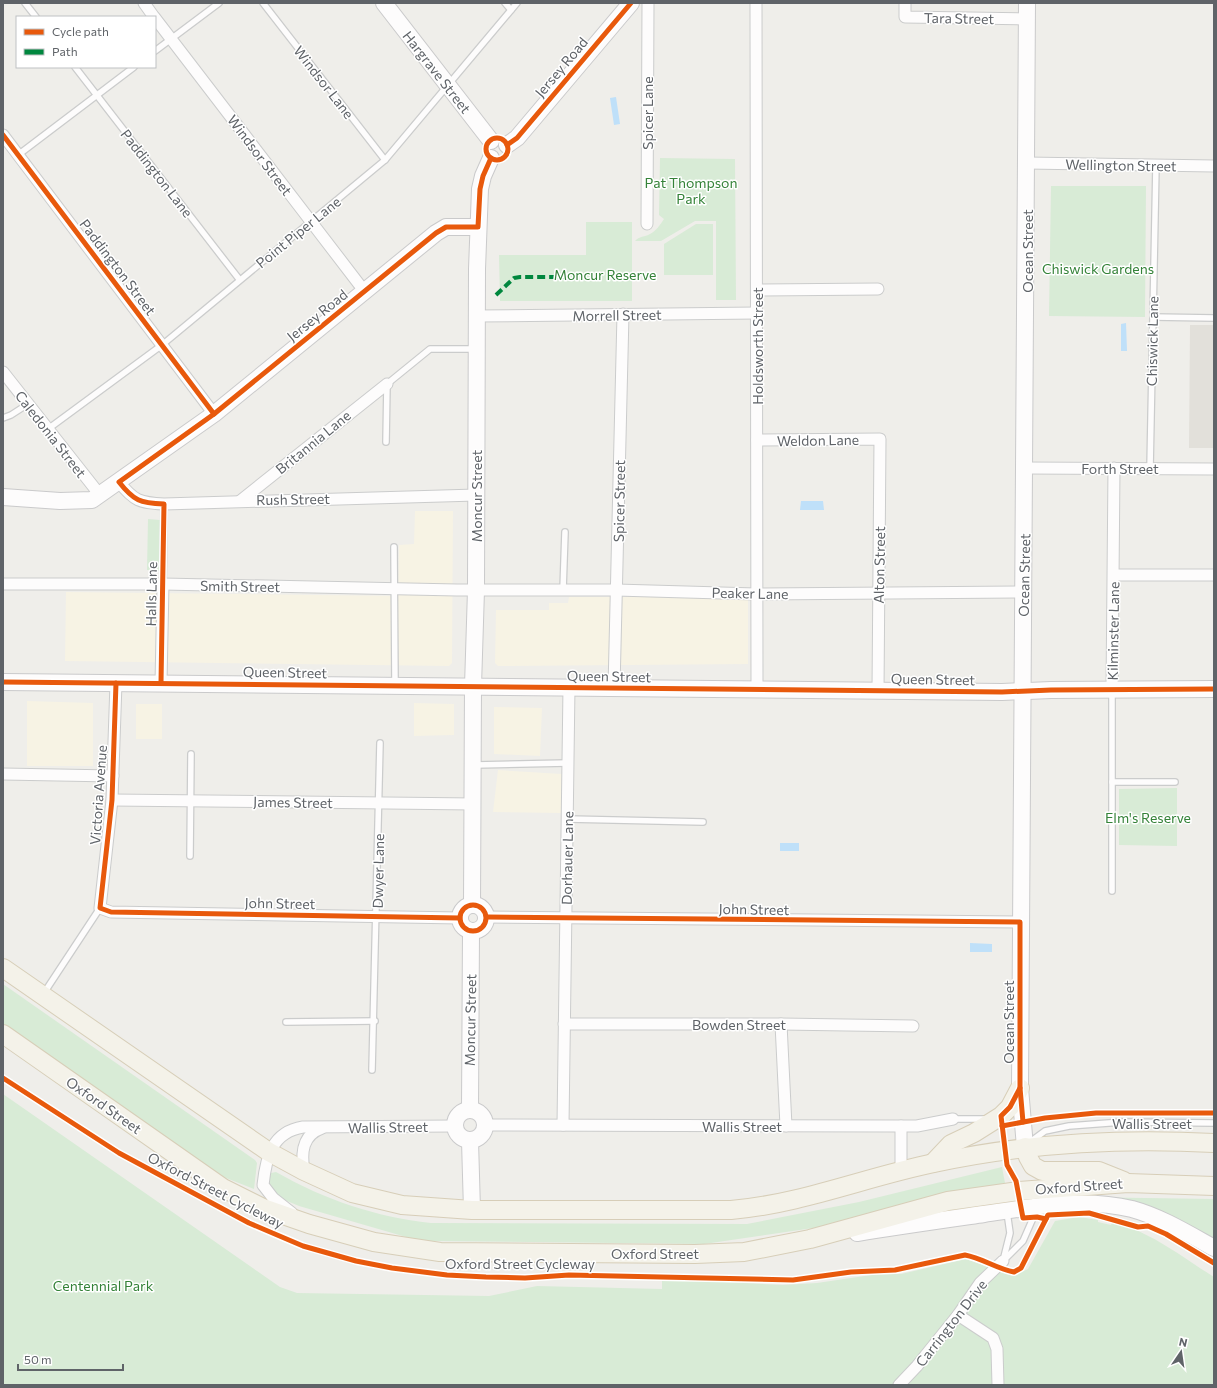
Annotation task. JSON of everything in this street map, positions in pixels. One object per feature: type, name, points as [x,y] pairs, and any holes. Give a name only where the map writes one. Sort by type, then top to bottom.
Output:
[{"type":"main road","points":[[3,968],[269,1152],[304,1171],[352,1193],[376,1200],[426,1208],[472,1210],[738,1210],[763,1207],[932,1163],[1025,1147],[1098,1142],[1179,1141],[1214,1143]]},
{"type":"main road","name":"Oxford Street","points":[[3,1034],[223,1188],[263,1208],[309,1224],[374,1242],[440,1252],[744,1252],[810,1239],[948,1201],[1036,1189],[1128,1183],[1214,1186]]},
{"type":"main road","points":[[932,1163],[951,1144],[974,1133],[998,1118],[1010,1107],[1020,1088]]},
{"type":"main road","points":[[1179,1141],[1214,1154]]},
{"type":"main road","points":[[1025,1147],[1033,1166],[1042,1170],[1099,1171],[1128,1183]]},
{"type":"street","name":"Windsor Street","points":[[144,3],[154,16]]},
{"type":"street","name":"Hargrave Street","points":[[384,3],[491,141]]},
{"type":"street","name":"Spicer Lane","points":[[647,224],[648,3]]},
{"type":"street","name":"Holdsworth Street","points":[[756,3],[757,690]]},
{"type":"street","name":"Tara Street","points":[[905,3],[904,18],[1027,19]]},
{"type":"street","name":"Ocean Street","points":[[1025,1147],[1020,1088],[1020,922],[1025,468],[1027,3]]},
{"type":"street","name":"Jersey Road","points":[[507,145],[517,138],[627,4]]},
{"type":"street","name":"Windsor Street","points":[[156,18],[365,292]]},
{"type":"street","name":"Paddington Street","points":[[3,135],[214,414]]},
{"type":"street","points":[[500,139],[507,145],[508,152],[504,158],[498,160],[491,158],[487,150],[491,141],[500,139]]},
{"type":"street","points":[[478,227],[480,189],[483,176],[491,158]]},
{"type":"street","name":"Wellington Street","points":[[1027,164],[1214,166]]},
{"type":"street","name":"Jersey Road","points":[[3,497],[86,502],[92,500],[214,414],[436,233],[446,227],[478,227]]},
{"type":"street","name":"Moncur Street","points":[[472,905],[474,804],[473,686],[476,590],[476,316],[478,227]]},
{"type":"street","points":[[757,290],[878,289]]},
{"type":"street","name":"Morrell Street","points":[[476,316],[757,313]]},
{"type":"street","name":"Spicer Street","points":[[614,688],[623,314]]},
{"type":"street","name":"Caledonia Street","points":[[3,372],[100,495]]},
{"type":"street","name":"Britannia Lane","points":[[240,501],[387,384]]},
{"type":"street","name":"Weldon Lane","points":[[757,440],[880,439]]},
{"type":"street","name":"Alton Street","points":[[878,691],[880,439]]},
{"type":"street","name":"Forth Street","points":[[1025,468],[1214,469]]},
{"type":"street","name":"Kilminster Lane","points":[[1112,690],[1114,468]]},
{"type":"street","name":"Rush Street","points":[[119,482],[137,501],[146,504],[476,495]]},
{"type":"street","points":[[1114,575],[1214,575]]},
{"type":"street","name":"Smith Street","points":[[3,584],[163,584],[476,590]]},
{"type":"street","name":"Halls Lane","points":[[161,683],[163,584]]},
{"type":"street","name":"Peaker Lane","points":[[476,590],[616,590],[756,594],[1024,592]]},
{"type":"street","name":"Queen Street","points":[[3,682],[1023,692],[1051,690],[1214,689]]},
{"type":"street","name":"Victoria Avenue","points":[[100,908],[112,800],[116,683]]},
{"type":"street","name":"Dorhauer Lane","points":[[563,1125],[570,687]]},
{"type":"street","points":[[3,774],[113,776]]},
{"type":"street","name":"James Street","points":[[112,800],[474,804]]},
{"type":"street","points":[[472,905],[482,908],[487,917],[484,926],[476,931],[471,931],[462,926],[460,918],[463,909],[472,905]]},
{"type":"street","name":"John Street","points":[[100,908],[111,912],[460,918]]},
{"type":"street","name":"John Street","points":[[487,917],[567,919],[1020,922]]},
{"type":"street","name":"Moncur Street","points":[[470,1110],[471,931]]},
{"type":"street","name":"Bowden Street","points":[[564,1024],[781,1024],[913,1026]]},
{"type":"street","points":[[781,1024],[786,1126]]},
{"type":"street","points":[[470,1110],[479,1112],[483,1116],[486,1125],[483,1134],[479,1138],[470,1141],[465,1140],[458,1134],[455,1126],[457,1116],[470,1110]]},
{"type":"street","name":"Wallis Street","points":[[486,1125],[917,1126],[953,1119]]},
{"type":"street","name":"Wallis Street","points":[[309,1224],[278,1203],[265,1190],[263,1185],[269,1152],[278,1139],[294,1128],[455,1126]]},
{"type":"street","points":[[901,1126],[901,1172]]},
{"type":"street","points":[[304,1171],[302,1162],[306,1140],[310,1134],[322,1128]]},
{"type":"street","points":[[470,1141],[472,1210]]},
{"type":"street","points":[[810,1239],[1038,1206],[1084,1203],[1128,1208],[1160,1219],[1214,1248]]},
{"type":"street","name":"Carrington Drive","points":[[899,1385],[917,1366],[958,1315],[980,1284],[1003,1261]]},
{"type":"street","points":[[958,1315],[993,1338],[997,1349],[998,1385]]},
{"type":"lane","points":[[25,3],[35,16]]},
{"type":"lane","points":[[156,50],[219,3]]},
{"type":"lane","name":"Windsor Lane","points":[[263,3],[385,160]]},
{"type":"lane","points":[[505,3],[511,10]]},
{"type":"lane","name":"Point Piper Lane","points":[[48,429],[162,345],[239,279],[311,222],[385,160],[517,3]]},
{"type":"lane","name":"Paddington Lane","points":[[76,68],[239,279]]},
{"type":"lane","points":[[18,155],[133,68]]},
{"type":"lane","name":"Chiswick Lane","points":[[1150,469],[1156,165]]},
{"type":"lane","points":[[1153,317],[1214,318]]},
{"type":"lane","name":"Britannia Lane","points":[[387,384],[430,349],[476,349]]},
{"type":"lane","points":[[386,442],[387,384]]},
{"type":"lane","points":[[3,418],[11,416],[28,404]]},
{"type":"lane","name":"Halls Lane","points":[[163,584],[164,504]]},
{"type":"lane","points":[[562,591],[565,532]]},
{"type":"lane","points":[[394,547],[393,589],[395,686]]},
{"type":"lane","name":"Kilminster Lane","points":[[1112,690],[1112,891]]},
{"type":"lane","name":"Dwyer Lane","points":[[372,1070],[375,1021],[380,743]]},
{"type":"lane","points":[[190,856],[191,754]]},
{"type":"lane","points":[[474,765],[568,763]]},
{"type":"lane","points":[[1112,782],[1175,782]]},
{"type":"lane","points":[[568,820],[703,822]]},
{"type":"lane","name":"Victoria Avenue","points":[[42,996],[100,908]]},
{"type":"lane","points":[[286,1022],[375,1021]]},
{"type":"lane","name":"Wallis Street","points":[[953,1119],[998,1118]]},
{"type":"lane","name":"Wallis Street","points":[[1025,1147],[1040,1134],[1061,1127],[1122,1122],[1214,1123]]},
{"type":"lane","name":"Carrington Drive","points":[[1003,1261],[1023,1241],[1038,1206]]},
{"type":"lane","points":[[1003,1261],[1010,1233],[1007,1211]]},
{"type":"shaded area","points":[[1190,325],[1214,325],[1214,448],[1189,448]]},
{"type":"shaded area","points":[[415,511],[453,511],[452,663],[449,666],[65,661],[66,592],[398,596],[399,545],[414,544]]},
{"type":"shaded area","points":[[569,597],[748,597],[748,664],[498,666],[495,663],[496,610],[549,610],[549,603],[568,603]]},
{"type":"shaded area","points":[[27,701],[93,703],[93,766],[27,766]]},
{"type":"shaded area","points":[[414,703],[454,704],[454,735],[414,736]]},
{"type":"shaded area","points":[[136,704],[162,704],[162,739],[136,739]]},
{"type":"shaded area","points":[[494,707],[542,708],[540,756],[494,754]]},
{"type":"shaded area","points":[[498,770],[562,774],[561,813],[493,812]]},
{"type":"green space","name":"Pat Thompson Park","points":[[660,158],[735,159],[736,300],[716,300],[716,221],[695,221],[661,241],[635,241],[638,238],[648,235],[654,231],[664,219],[659,215]]},
{"type":"green space","name":"Chiswick Gardens","points":[[1051,186],[1146,186],[1145,317],[1049,316]]},
{"type":"green space","name":"Moncur Reserve","points":[[586,222],[632,222],[632,301],[500,301],[499,255],[586,255]]},
{"type":"green space","points":[[696,224],[713,224],[713,275],[664,275],[664,244]]},
{"type":"green space","points":[[148,519],[160,520],[159,571],[147,570]]},
{"type":"green space","name":"Elm's Reserve","points":[[1177,788],[1177,846],[1119,845],[1119,789]]},
{"type":"green space","points":[[3,984],[255,1160],[257,1163],[254,1189],[221,1176],[3,1024]]},
{"type":"green space","name":"Centennial Park","points":[[3,1094],[280,1287],[297,1293],[489,1296],[537,1286],[662,1289],[662,1279],[783,1285],[817,1283],[878,1274],[901,1274],[966,1259],[1013,1276],[1028,1269],[1055,1221],[1079,1217],[1098,1220],[1098,1222],[1111,1225],[1112,1222],[1126,1226],[1153,1238],[1214,1277],[1214,1385],[3,1385]]},
{"type":"green space","points":[[1002,1167],[1005,1183],[820,1227],[704,1244],[431,1241],[413,1239],[299,1206],[280,1198],[268,1184],[271,1173],[276,1172],[313,1191],[351,1206],[371,1212],[431,1223],[747,1224],[859,1202]]},
{"type":"green space","points":[[1076,1197],[1214,1199],[1214,1243]]},
{"type":"water","points":[[616,97],[620,124],[614,125],[610,98]]},
{"type":"water","points":[[1126,323],[1127,351],[1121,351],[1121,324]]},
{"type":"water","points":[[801,501],[823,501],[824,510],[800,510]]},
{"type":"water","points":[[780,843],[799,843],[799,851],[780,851]]},
{"type":"water","points":[[970,943],[992,944],[992,952],[970,952]]},
{"type":"marked path","points":[[496,295],[514,278],[564,277]]},
{"type":"cycle path","points":[[507,145],[517,138],[631,3]]},
{"type":"cycle path","points":[[3,135],[214,414]]},
{"type":"cycle path","points":[[497,138],[501,139],[507,145],[508,149],[507,153],[501,159],[497,160],[493,159],[487,153],[486,149],[487,145],[493,139],[497,138]]},
{"type":"cycle path","points":[[161,683],[164,504],[149,503],[138,500],[119,482],[214,414],[436,233],[446,227],[478,227],[480,189],[483,176],[491,158]]},
{"type":"cycle path","points":[[3,682],[1002,692],[1051,690],[1214,689]]},
{"type":"cycle path","points":[[116,683],[112,800],[100,908],[111,912],[460,918]]},
{"type":"cycle path","points":[[473,905],[482,909],[486,918],[482,927],[473,931],[464,927],[460,918],[464,909],[473,905]]},
{"type":"cycle path","points":[[487,917],[1020,922],[1020,1088],[1023,1122]]},
{"type":"cycle path","name":"Oxford Street Cycleway","points":[[3,1078],[119,1153],[249,1223],[303,1246],[356,1261],[392,1268],[447,1275],[486,1277],[525,1278],[569,1275],[793,1280],[851,1272],[895,1270],[965,1255],[1014,1272],[1021,1268],[1048,1215],[1089,1213],[1138,1227],[1148,1226],[1166,1234],[1214,1263]]},
{"type":"cycle path","points":[[1020,1088],[1010,1107],[1001,1116],[1007,1165],[1016,1181],[1023,1218],[1037,1217],[1046,1219]]},
{"type":"cycle path","points":[[1002,1126],[1045,1118],[1096,1113],[1214,1113]]}]
